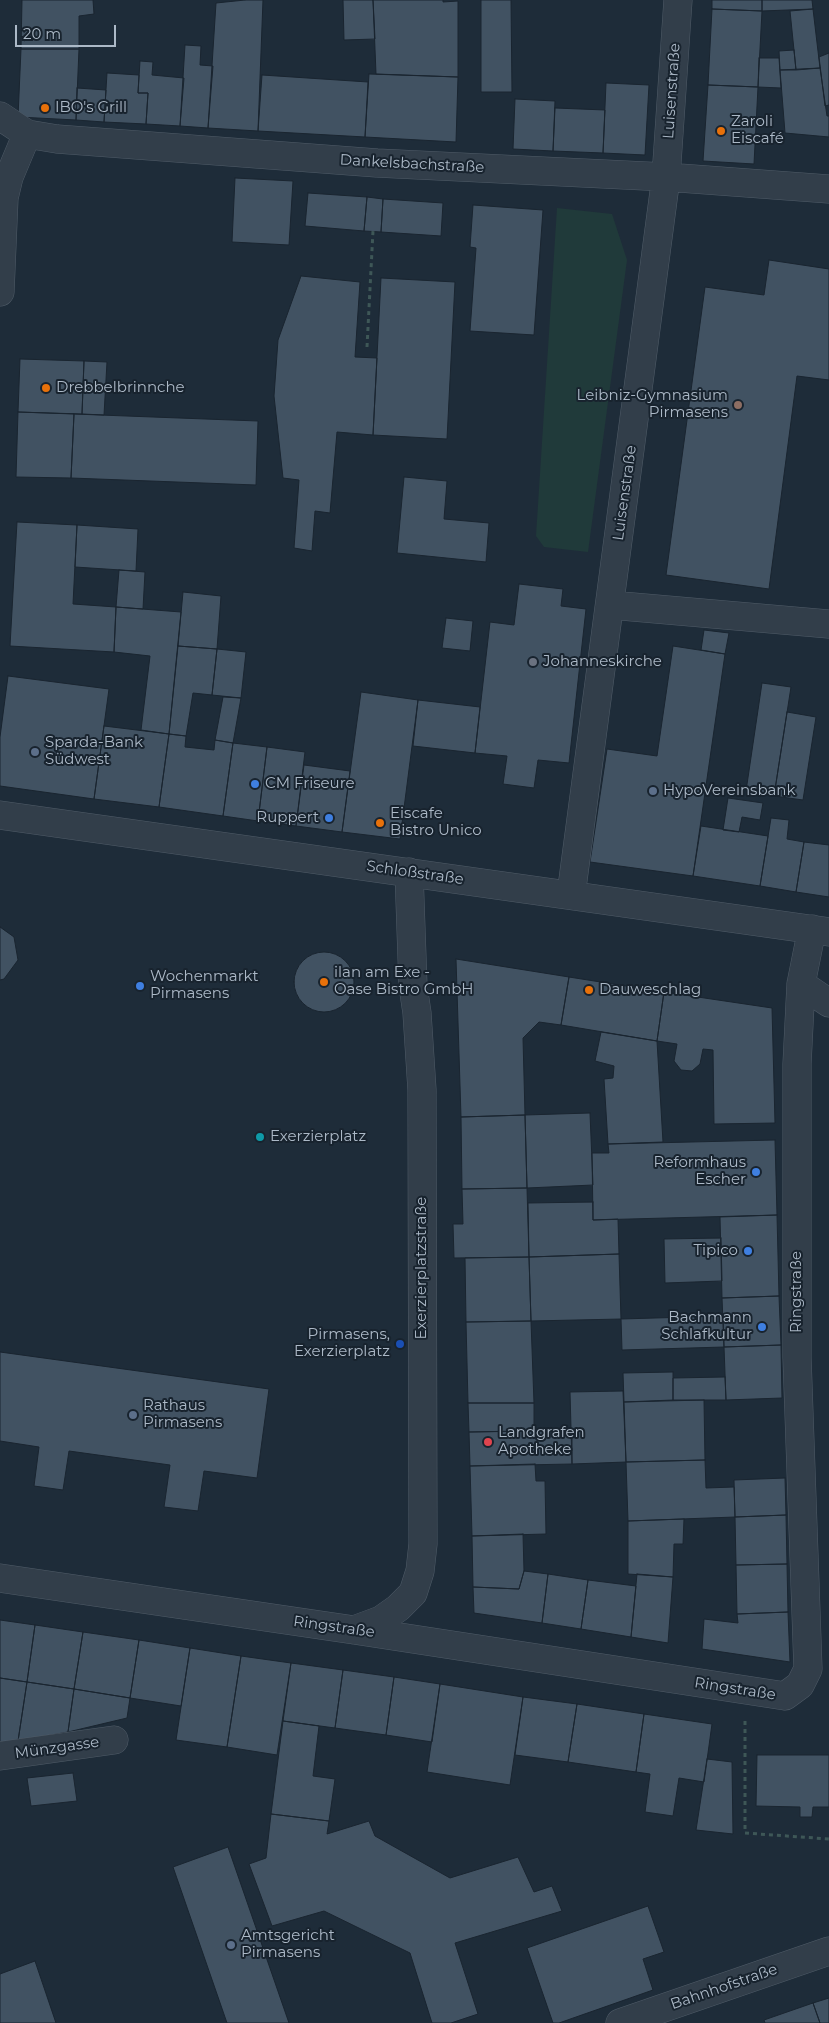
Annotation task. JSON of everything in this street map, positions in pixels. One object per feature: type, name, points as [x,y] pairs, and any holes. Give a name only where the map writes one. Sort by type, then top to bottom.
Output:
[{"type":"street","name":"Luisenstraße","points":[[571,895],[666,177],[678,0]]},
{"type":"street","name":"Dankelsbachstraße","points":[[0,116],[27,134],[57,139],[377,163],[666,177],[829,189]]},
{"type":"street","points":[[0,292],[4,198],[9,177],[27,134]]},
{"type":"street","points":[[610,605],[829,624]]},
{"type":"street","name":"Schloßstraße","points":[[0,815],[821,930]]},
{"type":"street","name":"Exerzierplatzstraße","points":[[354,1630],[382,1620],[413,1593],[420,1571],[423,1544],[422,1090],[417,1013],[413,986],[409,872]]},
{"type":"street","name":"Ringstraße","points":[[0,1578],[785,1696],[800,1685],[808,1669],[797,1357],[797,1064],[801,984],[821,930]]},
{"type":"street","points":[[801,984],[829,1003]]},
{"type":"street","name":"Münzgasse","points":[[0,1756],[114,1740]]},
{"type":"street","name":"Bahnhofstraße","points":[[620,2023],[829,1951]]},
{"type":"path","points":[[366,348],[373,231]]},
{"type":"path","points":[[745,1754],[745,1833],[829,1839]]},
{"type":"green space","points":[[557,208],[612,214],[627,260],[588,552],[544,547],[536,536]]},
{"type":"building","points":[[22,0],[93,0],[94,14],[79,16],[79,49],[21,49]]},
{"type":"building","points":[[263,0],[258,131],[208,128],[216,3]]},
{"type":"building","points":[[343,0],[373,0],[375,39],[344,40]]},
{"type":"building","points":[[373,0],[458,1],[458,77],[376,74]]},
{"type":"building","points":[[481,0],[511,0],[512,92],[481,92]]},
{"type":"building","points":[[712,0],[762,0],[762,11],[712,9]]},
{"type":"building","points":[[762,0],[812,0],[813,9],[762,11]]},
{"type":"building","points":[[712,9],[762,11],[758,87],[708,85]]},
{"type":"building","points":[[813,9],[820,68],[796,70],[790,11]]},
{"type":"building","points":[[185,45],[201,46],[200,65],[213,66],[208,128],[180,126]]},
{"type":"building","points":[[21,49],[79,49],[76,120],[18,117]]},
{"type":"building","points":[[794,50],[796,70],[780,70],[779,51]]},
{"type":"building","points":[[829,53],[829,105],[825,106],[819,57]]},
{"type":"building","points":[[759,58],[779,58],[781,88],[758,87]]},
{"type":"building","points":[[140,61],[153,62],[152,75],[184,78],[180,126],[146,124],[148,93],[138,93]]},
{"type":"building","points":[[820,68],[827,116],[829,116],[829,137],[785,133],[780,70]]},
{"type":"building","points":[[107,73],[139,75],[138,93],[148,93],[146,124],[104,122]]},
{"type":"building","points":[[369,74],[458,77],[456,142],[365,137]]},
{"type":"building","points":[[262,75],[368,82],[365,137],[258,131]]},
{"type":"building","points":[[606,83],[649,85],[645,155],[603,153]]},
{"type":"building","points":[[708,85],[758,87],[754,164],[703,161]]},
{"type":"building","points":[[77,88],[106,90],[104,122],[76,120]]},
{"type":"building","points":[[515,99],[555,101],[553,151],[513,149]]},
{"type":"building","points":[[555,108],[605,110],[603,153],[553,151]]},
{"type":"building","points":[[235,178],[293,181],[289,245],[232,242]]},
{"type":"building","points":[[308,193],[367,197],[364,231],[305,226]]},
{"type":"building","points":[[367,197],[383,199],[381,232],[364,231]]},
{"type":"building","points":[[383,199],[443,203],[441,236],[381,232]]},
{"type":"building","points":[[473,205],[543,210],[534,335],[470,331],[476,248],[470,247]]},
{"type":"building","points":[[769,260],[829,269],[829,380],[797,376],[769,589],[666,575],[705,287],[764,295]]},
{"type":"building","points":[[301,276],[360,282],[355,357],[377,358],[373,435],[337,432],[330,513],[315,511],[312,551],[294,548],[299,480],[283,478],[274,396],[278,340]]},
{"type":"building","points":[[381,278],[455,282],[447,439],[373,435]]},
{"type":"building","points":[[20,359],[84,361],[82,414],[18,412]]},
{"type":"building","points":[[84,361],[107,362],[104,415],[82,414]]},
{"type":"building","points":[[18,412],[74,414],[71,478],[16,477]]},
{"type":"building","points":[[74,414],[258,421],[256,485],[71,478]]},
{"type":"building","points":[[404,477],[447,481],[444,519],[489,523],[486,562],[397,553]]},
{"type":"building","points":[[17,522],[77,525],[73,604],[116,607],[114,652],[10,646]]},
{"type":"building","points":[[77,525],[138,529],[136,571],[75,567]]},
{"type":"building","points":[[119,570],[145,572],[143,609],[116,607]]},
{"type":"building","name":"Johanneskirche","points":[[519,584],[563,589],[561,606],[586,609],[569,763],[538,760],[534,788],[503,784],[507,756],[475,753],[490,622],[514,625]]},
{"type":"building","points":[[183,592],[221,596],[217,649],[178,646]]},
{"type":"building","points":[[116,607],[181,612],[169,734],[141,730],[150,656],[114,652]]},
{"type":"building","points":[[446,618],[473,621],[470,651],[442,648]]},
{"type":"building","points":[[704,630],[729,633],[725,654],[701,650]]},
{"type":"building","points":[[178,646],[217,649],[212,695],[193,693],[186,736],[169,734]]},
{"type":"building","name":"HypoVereinsbank","points":[[673,646],[725,654],[693,876],[590,862],[607,749],[657,756]]},
{"type":"building","points":[[217,649],[246,652],[241,698],[212,695]]},
{"type":"building","points":[[8,676],[109,689],[94,799],[0,786],[0,737]]},
{"type":"building","points":[[762,683],[791,687],[774,796],[746,791]]},
{"type":"building","points":[[361,692],[418,700],[400,839],[342,832]]},
{"type":"building","points":[[223,697],[241,698],[233,743],[215,740]]},
{"type":"building","points":[[418,700],[480,707],[475,753],[413,746]]},
{"type":"building","points":[[787,712],[816,717],[803,800],[774,796]]},
{"type":"building","points":[[104,726],[169,734],[159,807],[94,799]]},
{"type":"building","points":[[169,734],[186,736],[185,747],[214,750],[215,740],[233,743],[223,816],[159,807]]},
{"type":"building","points":[[233,743],[267,747],[258,821],[223,816]]},
{"type":"building","points":[[267,747],[305,752],[296,826],[258,821]]},
{"type":"building","points":[[304,765],[350,771],[342,832],[296,826]]},
{"type":"building","points":[[728,798],[763,803],[760,820],[742,817],[739,832],[723,830]]},
{"type":"building","points":[[771,818],[789,820],[787,839],[804,842],[796,892],[760,886]]},
{"type":"building","points":[[701,826],[768,836],[760,886],[693,876]]},
{"type":"building","points":[[804,842],[829,845],[829,897],[796,892]]},
{"type":"building","points":[[0,927],[14,937],[18,960],[4,979],[0,980]]},
{"type":"building","name":"ilan am Exe - Oase Bistro GmbH","points":[[324,952],[341,957],[349,965],[354,982],[349,999],[341,1007],[324,1012],[307,1007],[299,999],[294,982],[299,965],[307,957]]},
{"type":"building","points":[[456,959],[569,977],[561,1025],[539,1022],[523,1038],[525,1115],[461,1117]]},
{"type":"building","points":[[569,977],[664,992],[657,1041],[561,1025]]},
{"type":"building","points":[[664,992],[772,1008],[775,1123],[714,1124],[713,1050],[703,1049],[700,1064],[692,1071],[681,1070],[674,1061],[677,1044],[657,1041]]},
{"type":"building","points":[[601,1032],[657,1041],[663,1142],[608,1144],[604,1079],[613,1078],[614,1066],[595,1061]]},
{"type":"building","points":[[590,1113],[593,1185],[527,1188],[525,1115]]},
{"type":"building","points":[[525,1115],[527,1188],[462,1189],[461,1117]]},
{"type":"building","points":[[775,1140],[777,1215],[593,1220],[592,1153],[609,1153],[608,1144]]},
{"type":"building","points":[[527,1188],[529,1257],[454,1258],[453,1224],[463,1224],[462,1189]]},
{"type":"building","points":[[593,1202],[593,1220],[618,1219],[619,1254],[529,1257],[528,1203]]},
{"type":"building","points":[[777,1215],[779,1296],[722,1298],[720,1217]]},
{"type":"building","points":[[721,1238],[722,1281],[665,1283],[664,1239]]},
{"type":"building","points":[[619,1254],[621,1319],[531,1321],[529,1257]]},
{"type":"building","points":[[529,1257],[531,1321],[466,1322],[465,1258]]},
{"type":"building","points":[[779,1296],[781,1345],[724,1347],[722,1298]]},
{"type":"building","points":[[723,1316],[724,1347],[622,1350],[621,1319]]},
{"type":"building","points":[[531,1321],[534,1403],[468,1403],[466,1322]]},
{"type":"building","points":[[781,1345],[782,1398],[726,1400],[724,1347]]},
{"type":"building","name":"Rathaus Pirmasens","points":[[0,1352],[269,1389],[257,1478],[204,1471],[198,1511],[164,1507],[170,1465],[69,1451],[63,1490],[34,1486],[39,1447],[0,1441]]},
{"type":"building","points":[[673,1372],[673,1400],[624,1402],[623,1373]]},
{"type":"building","points":[[725,1377],[726,1400],[673,1400],[673,1378]]},
{"type":"building","points":[[623,1391],[626,1462],[572,1464],[570,1392]]},
{"type":"building","points":[[704,1400],[705,1460],[626,1462],[624,1402]]},
{"type":"building","points":[[468,1403],[534,1403],[534,1431],[469,1432]]},
{"type":"building","points":[[572,1430],[572,1464],[470,1466],[469,1432]]},
{"type":"building","points":[[705,1460],[706,1488],[734,1487],[735,1517],[628,1521],[626,1462]]},
{"type":"building","points":[[535,1464],[536,1481],[545,1481],[546,1534],[472,1536],[470,1466]]},
{"type":"building","points":[[785,1478],[786,1515],[735,1517],[734,1480]]},
{"type":"building","points":[[786,1515],[787,1564],[736,1565],[735,1517]]},
{"type":"building","points":[[684,1519],[683,1544],[674,1544],[673,1577],[628,1574],[628,1521]]},
{"type":"building","points":[[523,1534],[524,1571],[519,1589],[473,1587],[472,1536]]},
{"type":"building","points":[[787,1564],[788,1612],[737,1614],[736,1565]]},
{"type":"building","points":[[524,1571],[548,1574],[542,1623],[474,1613],[473,1587],[519,1589]]},
{"type":"building","points":[[548,1574],[588,1580],[581,1629],[542,1623]]},
{"type":"building","points":[[637,1574],[673,1577],[668,1643],[631,1637]]},
{"type":"building","points":[[588,1580],[636,1586],[631,1637],[581,1629]]},
{"type":"building","points":[[788,1612],[790,1662],[702,1649],[704,1619],[738,1623],[737,1614]]},
{"type":"building","points":[[0,1620],[35,1625],[27,1682],[0,1678]]},
{"type":"building","points":[[35,1625],[83,1632],[74,1689],[27,1682]]},
{"type":"building","points":[[83,1632],[139,1640],[130,1698],[74,1689]]},
{"type":"building","points":[[139,1640],[190,1648],[181,1706],[130,1698]]},
{"type":"building","points":[[190,1648],[241,1656],[227,1747],[176,1740]]},
{"type":"building","points":[[241,1656],[291,1663],[277,1755],[227,1747]]},
{"type":"building","points":[[291,1663],[343,1670],[335,1728],[283,1721]]},
{"type":"building","points":[[343,1670],[394,1677],[386,1735],[335,1728]]},
{"type":"building","points":[[394,1677],[440,1684],[432,1742],[386,1735]]},
{"type":"building","points":[[0,1678],[27,1682],[18,1741],[0,1743]]},
{"type":"building","points":[[27,1682],[74,1689],[68,1732],[18,1741]]},
{"type":"building","points":[[440,1684],[523,1697],[510,1785],[427,1772]]},
{"type":"building","points":[[74,1689],[130,1698],[127,1718],[68,1732]]},
{"type":"building","points":[[523,1697],[577,1704],[568,1762],[515,1755]]},
{"type":"building","points":[[577,1704],[644,1714],[636,1772],[568,1762]]},
{"type":"building","points":[[644,1714],[712,1724],[704,1782],[679,1778],[673,1816],[645,1812],[650,1774],[636,1772]]},
{"type":"building","points":[[283,1721],[319,1726],[313,1776],[335,1779],[329,1821],[271,1814]]},
{"type":"building","points":[[757,1755],[829,1755],[829,1807],[813,1807],[812,1817],[800,1817],[800,1807],[756,1806]]},
{"type":"building","points":[[707,1759],[732,1762],[733,1834],[696,1830]]},
{"type":"building","points":[[73,1773],[77,1801],[31,1806],[27,1778]]},
{"type":"building","points":[[271,1814],[329,1821],[327,1834],[369,1821],[375,1836],[450,1878],[518,1857],[534,1892],[552,1886],[562,1911],[455,1943],[478,2014],[451,2023],[432,2023],[410,1953],[324,1911],[272,1926],[249,1864],[266,1858]]},
{"type":"building","name":"Amtsgericht Pirmasens","points":[[228,1847],[289,2023],[227,2023],[173,1867]]},
{"type":"building","points":[[648,1906],[664,1952],[643,1959],[653,1990],[559,2023],[553,2023],[527,1948]]},
{"type":"building","points":[[35,1961],[56,2023],[0,2023],[0,1974]]},
{"type":"building","points":[[829,1998],[829,2023],[820,2023],[813,2003]]},
{"type":"building","points":[[813,2003],[820,2023],[765,2023],[764,2020]]},
{"type":"place","name":"IBO's Grill","points":[[45,108]]},
{"type":"place","name":"Zaroli Eiscafé","points":[[721,131]]},
{"type":"place","name":"Drebbelbrinnche","points":[[46,388]]},
{"type":"place","name":"Leibniz-Gymnasium Pirmasens","points":[[738,405]]},
{"type":"place","name":"Johanneskirche","points":[[533,662]]},
{"type":"place","name":"Sparda-Bank Südwest","points":[[35,752]]},
{"type":"place","name":"CM Friseure","points":[[255,784]]},
{"type":"place","name":"HypoVereinsbank","points":[[653,791]]},
{"type":"place","name":"Ruppert","points":[[329,818]]},
{"type":"place","name":"Eiscafe Bistro Unico","points":[[380,823]]},
{"type":"place","name":"ilan am Exe - Oase Bistro GmbH","points":[[324,982]]},
{"type":"place","name":"Wochenmarkt Pirmasens","points":[[140,986]]},
{"type":"place","name":"Dauweschlag","points":[[589,990]]},
{"type":"place","name":"Exerzierplatz","points":[[260,1137]]},
{"type":"place","name":"Reformhaus Escher","points":[[756,1172]]},
{"type":"place","name":"Tipico","points":[[748,1251]]},
{"type":"place","name":"Bachmann Schlafkultur","points":[[762,1327]]},
{"type":"place","name":"Pirmasens, Exerzierplatz","points":[[400,1344]]},
{"type":"place","name":"Rathaus Pirmasens","points":[[133,1415]]},
{"type":"place","name":"Landgrafen Apotheke","points":[[488,1442]]},
{"type":"place","name":"Amtsgericht Pirmasens","points":[[231,1945]]}]
